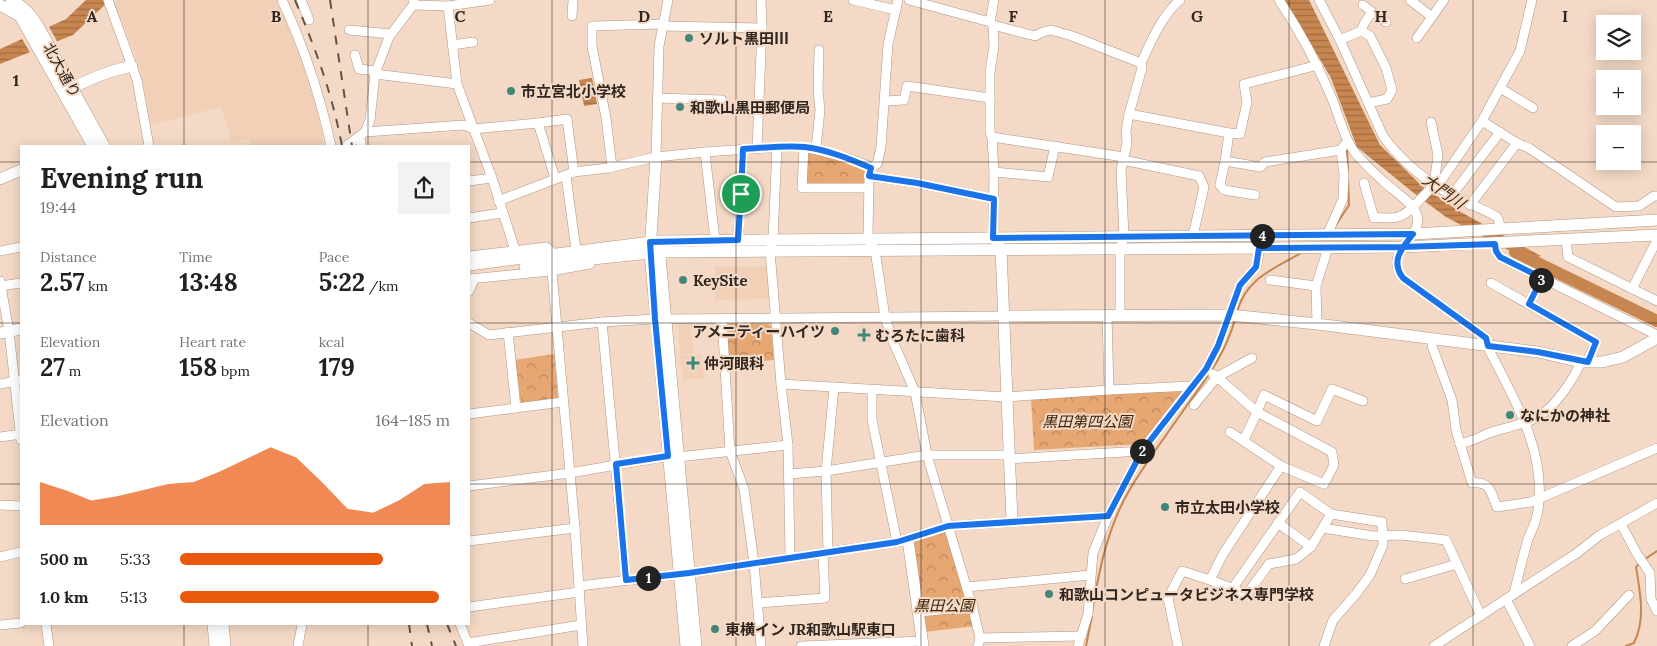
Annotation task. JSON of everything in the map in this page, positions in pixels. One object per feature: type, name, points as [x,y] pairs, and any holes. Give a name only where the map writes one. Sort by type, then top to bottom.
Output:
[{"type":"street","name":"北大通り","points":[[12,0],[28,11],[34,30],[67,91],[103,145]]},
{"type":"street","points":[[282,0],[308,63],[331,145]]},
{"type":"street","points":[[301,0],[309,20]]},
{"type":"street","points":[[347,145],[362,134],[370,120],[376,72],[391,34],[413,3],[448,6],[490,0]]},
{"type":"street","points":[[572,16],[573,0]]},
{"type":"street","points":[[668,0],[658,46],[654,204],[655,247],[684,574],[686,646]]},
{"type":"street","points":[[757,148],[762,28],[761,0]]},
{"type":"street","points":[[852,0],[896,10]]},
{"type":"street","points":[[898,0],[888,44],[881,147],[877,164],[870,172],[868,188],[868,239],[875,250],[886,317],[892,339],[915,392],[927,455],[973,607],[979,642],[1025,636],[1081,636]]},
{"type":"street","points":[[908,0],[947,4],[992,24],[1035,36],[1051,30],[1072,36],[1141,63]]},
{"type":"street","points":[[994,0],[990,98],[990,132],[994,172],[993,238],[1001,249],[1012,521]]},
{"type":"street","points":[[1120,314],[1120,249],[1124,236],[1121,170],[1129,114],[1142,68],[1141,63],[1151,41],[1171,9],[1179,0]]},
{"type":"street","points":[[1279,0],[1318,65],[1348,141],[1357,154],[1382,181],[1414,205],[1417,225],[1413,234],[1398,254],[1396,263],[1398,272],[1403,278],[1486,338],[1488,346],[1524,421],[1538,463],[1540,498],[1538,513],[1510,596],[1530,646]]},
{"type":"street","points":[[1410,0],[1432,17]]},
{"type":"street","points":[[1417,38],[1444,0]]},
{"type":"street","points":[[1364,183],[1374,218],[1398,217],[1441,181],[1482,121],[1520,51],[1532,0]]},
{"type":"street","points":[[1323,2],[1383,136],[1392,149],[1433,186],[1496,217],[1499,221],[1500,229]]},
{"type":"street","points":[[110,4],[137,80],[148,145]]},
{"type":"street","name":"北大通り","points":[[0,5],[20,16],[34,30]]},
{"type":"street","points":[[1363,5],[1386,22]]},
{"type":"street","points":[[448,6],[457,84],[492,178],[515,250]]},
{"type":"street","points":[[1340,40],[1361,31],[1364,22],[1372,12]]},
{"type":"street","points":[[612,167],[606,118],[592,46],[592,26],[663,25],[762,28]]},
{"type":"street","points":[[351,29],[391,34]]},
{"type":"street","points":[[1361,31],[1370,36],[1386,68],[1392,90],[1387,99],[1368,103]]},
{"type":"street","points":[[452,45],[473,42]]},
{"type":"street","points":[[816,149],[820,110],[818,91],[819,50]]},
{"type":"street","points":[[355,55],[359,69],[457,84]]},
{"type":"street","points":[[1129,114],[1240,134],[1248,102],[1244,84],[1318,65]]},
{"type":"street","points":[[67,91],[87,79],[132,66]]},
{"type":"street","points":[[885,101],[904,100],[907,86],[990,98]]},
{"type":"street","points":[[1500,88],[1533,108]]},
{"type":"street","name":"北大通り","points":[[67,91],[88,145]]},
{"type":"street","points":[[657,98],[722,100]]},
{"type":"street","points":[[362,134],[464,125],[473,129],[567,119],[576,250]]},
{"type":"street","points":[[1482,121],[1528,148],[1616,206],[1639,206],[1657,196]]},
{"type":"street","points":[[1431,122],[1438,155],[1433,186]]},
{"type":"street","points":[[538,123],[555,178]]},
{"type":"street","points":[[1220,185],[1229,132]]},
{"type":"street","points":[[1452,195],[1500,132]]},
{"type":"street","points":[[361,145],[362,134]]},
{"type":"street","points":[[992,137],[1123,158],[1199,176],[1204,187],[1193,236]]},
{"type":"street","points":[[1327,235],[1343,200],[1344,175],[1341,150],[1348,141]]},
{"type":"street","points":[[1470,205],[1517,143]]},
{"type":"street","points":[[994,172],[1048,177],[1054,146]]},
{"type":"street","points":[[777,147],[771,245],[775,318],[788,446],[790,557]]},
{"type":"street","points":[[498,201],[555,178],[656,157],[777,147],[816,149],[848,158],[870,172],[994,199]]},
{"type":"street","points":[[804,147],[802,188],[868,188]]},
{"type":"street","points":[[738,240],[743,149]]},
{"type":"street","points":[[1225,161],[1260,167],[1265,162],[1341,150]]},
{"type":"street","points":[[704,152],[714,240]]},
{"type":"street","points":[[0,179],[20,170]]},
{"type":"street","points":[[470,180],[492,178]]},
{"type":"street","points":[[1204,187],[1220,185]]},
{"type":"street","points":[[1220,185],[1224,190],[1255,195]]},
{"type":"street","points":[[470,218],[502,213]]},
{"type":"street","points":[[470,265],[538,260],[550,263],[576,250],[655,247],[771,245],[868,239],[1413,234],[1657,220]]},
{"type":"street","points":[[471,277],[550,263],[613,257],[655,247],[714,240],[875,250],[1328,248],[1495,244],[1657,235]]},
{"type":"street","points":[[1078,646],[1088,614],[1093,553],[1108,516],[1142,451],[1206,369],[1218,346],[1240,285],[1256,267],[1263,236]]},
{"type":"street","points":[[1566,240],[1568,256],[1657,301]]},
{"type":"street","points":[[1632,289],[1657,240]]},
{"type":"street","points":[[1495,244],[1496,251],[1500,257],[1657,336]]},
{"type":"street","points":[[0,251],[20,247]]},
{"type":"street","points":[[470,256],[546,247],[550,250],[575,528],[583,646]]},
{"type":"street","points":[[1317,324],[1316,286],[1328,248]]},
{"type":"street","points":[[471,277],[538,260]]},
{"type":"street","points":[[1529,304],[1542,278]]},
{"type":"street","points":[[1270,280],[1316,286]]},
{"type":"street","points":[[20,283],[0,285],[4,332],[18,381],[20,418]]},
{"type":"street","points":[[1460,444],[1470,443],[1482,436],[1536,418],[1552,404],[1569,384],[1596,342],[1491,283]]},
{"type":"street","points":[[470,324],[489,335],[602,322],[660,319],[1120,314],[1230,315],[1538,352],[1584,362],[1602,362],[1623,357],[1657,336]]},
{"type":"street","points":[[1107,315],[1109,390]]},
{"type":"street","points":[[722,318],[730,451],[744,489],[754,563],[761,646]]},
{"type":"street","points":[[602,322],[626,580]]},
{"type":"street","points":[[4,332],[20,329]]},
{"type":"street","points":[[508,332],[516,408]]},
{"type":"street","points":[[1433,340],[1432,346],[1452,400],[1456,430],[1472,483],[1481,482],[1489,487],[1497,507],[1531,502],[1657,448]]},
{"type":"street","points":[[1194,405],[1217,377],[1252,358]]},
{"type":"street","points":[[1206,369],[1257,412],[1332,452],[1334,465],[1324,484],[1281,466],[1230,432]]},
{"type":"street","points":[[0,384],[18,381]]},
{"type":"street","points":[[781,384],[872,391],[1006,397],[1192,386]]},
{"type":"street","points":[[757,603],[825,598],[826,471],[834,387]]},
{"type":"street","points":[[1244,440],[1264,395],[1317,421],[1332,389],[1363,401]]},
{"type":"street","points":[[801,646],[923,644],[902,541],[872,420],[872,391]]},
{"type":"street","points":[[470,414],[563,402]]},
{"type":"street","points":[[0,437],[20,436]]},
{"type":"street","points":[[470,486],[570,473],[616,464],[788,446]]},
{"type":"street","points":[[789,474],[826,471],[927,455],[1009,457],[1142,451]]},
{"type":"street","points":[[1210,580],[1223,554],[1281,466]]},
{"type":"street","points":[[1232,588],[1300,492],[1331,514],[1382,522],[1383,545],[1370,575],[1333,620],[1324,646]]},
{"type":"street","points":[[1434,646],[1576,553],[1589,542],[1657,503]]},
{"type":"street","points":[[0,505],[20,506]]},
{"type":"street","points":[[1178,646],[1168,598],[1182,571],[1247,594],[1269,564],[1296,558],[1311,546],[1331,514]]},
{"type":"street","points":[[470,607],[626,580],[684,574],[790,557],[826,554],[902,541],[948,526],[1108,516]]},
{"type":"street","points":[[1278,523],[1311,546]]},
{"type":"street","points":[[1621,524],[1637,554],[1651,569],[1651,599],[1657,611]]},
{"type":"street","points":[[470,541],[575,528]]},
{"type":"street","points":[[1323,528],[1373,536],[1401,535],[1446,540],[1481,616]]},
{"type":"street","points":[[0,557],[20,552]]},
{"type":"street","points":[[1405,579],[1457,564]]},
{"type":"street","points":[[684,574],[696,646]]},
{"type":"street","points":[[967,587],[1090,575]]},
{"type":"street","points":[[1572,646],[1595,631],[1629,595]]},
{"type":"street","points":[[918,612],[973,607]]},
{"type":"street","points":[[0,625],[20,623]]},
{"type":"street","points":[[46,625],[49,646]]},
{"type":"street","points":[[213,625],[215,646]]},
{"type":"street","points":[[223,625],[225,646]]},
{"type":"street","points":[[298,646],[302,625]]},
{"type":"street","points":[[460,625],[468,644],[581,625]]},
{"type":"street","points":[[1025,636],[1025,646]]},
{"type":"shaded area","points":[[86,0],[110,0],[73,35],[0,64],[0,49],[66,19]]},
{"type":"shaded area","points":[[119,0],[277,0],[304,63],[317,107],[324,145],[251,145],[249,138],[232,143],[221,107],[151,125],[137,60],[114,4]]},
{"type":"shaded area","points":[[1285,0],[1309,0],[1380,145],[1423,187],[1459,211],[1541,256],[1527,260],[1446,217],[1357,147],[1331,78]]},
{"type":"shaded area","points":[[592,78],[597,104],[584,106],[579,80]]},
{"type":"shaded area","points":[[715,266],[766,266],[769,299],[715,300]]},
{"type":"shaded area","points":[[678,323],[691,323],[693,353],[680,354]]},
{"type":"shaded area","name":"むろたに歯科","points":[[859,325],[869,327],[870,342],[859,342]]},
{"type":"shaded area","name":"仲河眼科","points":[[701,354],[704,378],[683,380],[680,355]]},
{"type":"green space","points":[[807,150],[865,167],[867,172],[864,176],[864,182],[862,185],[807,185],[804,152]]},
{"type":"green space","points":[[729,324],[768,324],[771,326],[774,360],[729,364],[726,326]]},
{"type":"green space","points":[[554,354],[558,399],[521,403],[515,360]]},
{"type":"green space","name":"黒田第四公園","points":[[1185,390],[1141,444],[1034,450],[1031,398]]},
{"type":"green space","name":"黒田公園","points":[[945,531],[975,626],[925,632],[910,543]]},
{"type":"pier","points":[[48,25],[58,43],[31,54],[21,37]]},
{"type":"waterway","points":[[1348,172],[1347,151],[1349,148]]},
{"type":"waterway","points":[[1334,228],[1349,205],[1348,180]]},
{"type":"waterway","name":"大門川","points":[[1515,252],[1657,321]]},
{"type":"waterway","points":[[1237,312],[1241,300],[1254,283],[1271,270],[1301,253]]},
{"type":"waterway","points":[[1092,612],[1105,549],[1122,503],[1144,467],[1217,362],[1235,319]]},
{"type":"waterway","points":[[1645,559],[1657,551]]},
{"type":"waterway","points":[[1626,646],[1634,643],[1640,625],[1641,605],[1636,567],[1639,564]]},
{"type":"waterway","points":[[1086,646],[1092,616]]},
{"type":"railway","points":[[295,0],[323,72],[342,145]]},
{"type":"railway","points":[[330,0],[352,145]]},
{"type":"railway","points":[[409,625],[412,646]]},
{"type":"railway","points":[[427,625],[432,646]]},
{"type":"railway","points":[[447,625],[456,646]]},
{"type":"place","name":"ソルト黒田Ⅲ","points":[[689,38]]},
{"type":"place","name":"市立宮北小学校","points":[[511,91]]},
{"type":"place","name":"和歌山黒田郵便局","points":[[680,107]]},
{"type":"place","name":"KeySite","points":[[683,280]]},
{"type":"place","name":"アメニティーハイツ","points":[[835,331]]},
{"type":"place","name":"むろたに歯科","points":[[864,335]]},
{"type":"place","name":"仲河眼科","points":[[693,363]]},
{"type":"place","name":"なにかの神社","points":[[1510,415]]},
{"type":"place","name":"市立太田小学校","points":[[1165,507]]},
{"type":"place","name":"和歌山コンピュータビジネス専門学校","points":[[1049,594]]},
{"type":"place","name":"東横イン JR和歌山駅東口","points":[[715,629]]},
{"type":"route","points":[[741,194],[738,240],[650,242],[668,456],[616,464],[626,580],[689,573],[897,542],[948,526],[1108,516],[1142,451],[1206,369],[1218,346],[1237,291],[1256,267],[1259,248],[1402,247],[1495,244],[1497,254],[1500,257],[1542,278],[1529,304],[1596,342],[1588,362],[1538,352],[1488,346],[1486,338],[1403,278],[1398,272],[1396,263],[1398,254],[1402,247],[1413,234],[993,238],[994,199],[917,183],[869,176],[871,168],[848,158],[804,147],[743,149],[741,194]]}]
